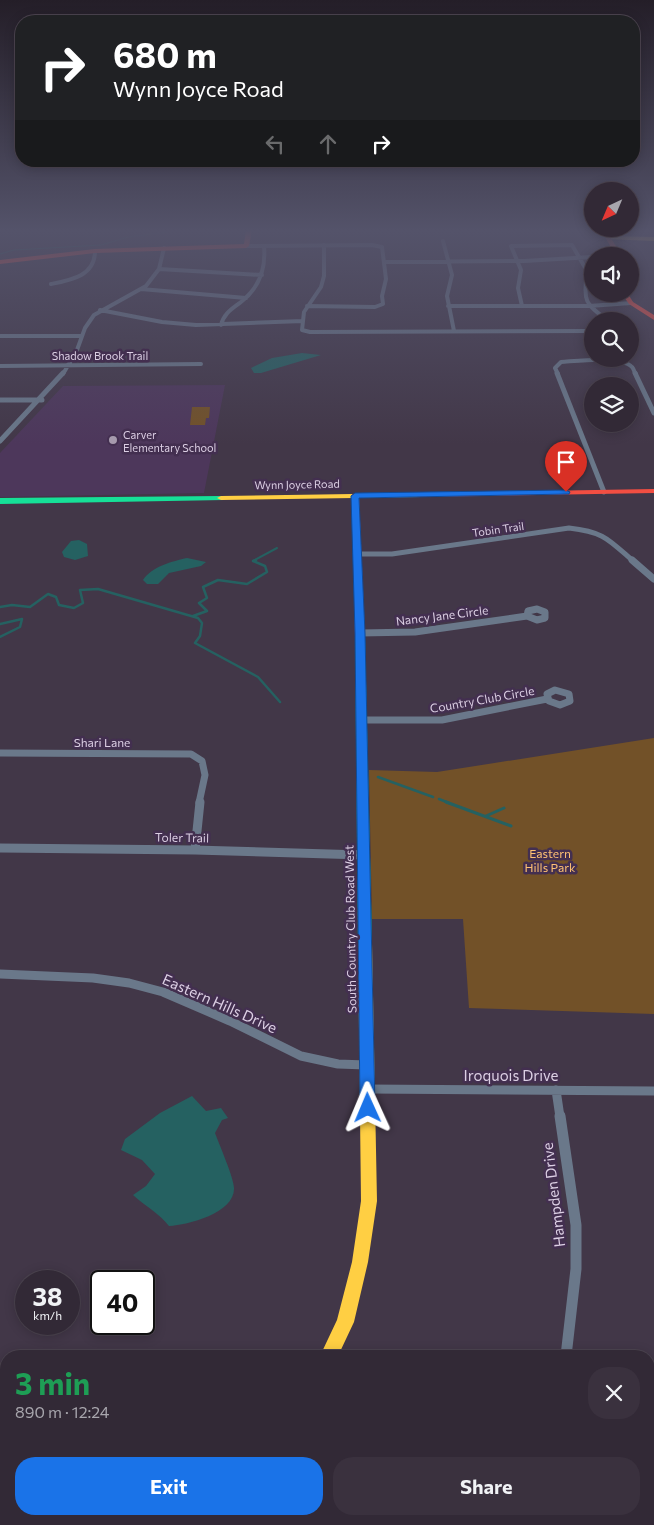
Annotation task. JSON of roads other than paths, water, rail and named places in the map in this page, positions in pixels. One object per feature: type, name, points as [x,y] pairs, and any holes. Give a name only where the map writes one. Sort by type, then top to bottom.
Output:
[{"type":"street","points":[[0,441],[3,435],[42,400],[60,379],[77,350],[90,320],[100,310],[117,301]]},
{"type":"street","points":[[221,325],[225,314],[242,301]]},
{"type":"street","points":[[311,301],[304,312],[302,330],[306,331],[584,331]]},
{"type":"street","points":[[307,306],[375,307],[383,304],[383,301]]},
{"type":"street","points":[[448,301],[454,331]]},
{"type":"street","points":[[521,301],[522,306]]},
{"type":"street","points":[[588,301],[590,306],[598,312]]},
{"type":"street","points":[[448,306],[590,306],[612,302]]},
{"type":"street","points":[[632,302],[654,318]]},
{"type":"street","points":[[100,310],[173,323],[221,325],[303,321]]},
{"type":"street","points":[[0,336],[82,336]]},
{"type":"street","points":[[604,492],[555,368],[557,364],[561,362],[624,362],[632,367],[654,413]]},
{"type":"street","name":"Shadow Brook Trail","points":[[0,366],[200,364]]},
{"type":"street","points":[[0,400],[42,400]]},
{"type":"street","name":"Wynn Joyce Road","points":[[0,501],[654,491]]},
{"type":"street","name":"South Country Club Road West","points":[[333,1350],[345,1322],[360,1262],[369,1201],[360,633],[355,496]]},
{"type":"street","name":"Tobin Trail","points":[[357,554],[392,554],[569,528],[589,530],[605,536],[654,580]]},
{"type":"street","name":"Nancy Jane Circle","points":[[360,633],[415,632],[527,616]]},
{"type":"street","name":"Country Club Circle","points":[[360,720],[442,720],[547,699]]},
{"type":"street","name":"Shari Lane","points":[[0,753],[191,754],[202,761],[205,775],[200,798],[196,850]]},
{"type":"street","name":"Toler Trail","points":[[0,848],[196,850],[363,856]]},
{"type":"street","name":"Eastern Hills Drive","points":[[0,974],[93,978],[129,983],[163,992],[230,1021],[301,1056],[338,1064],[366,1065]]},
{"type":"street","name":"Iroquois Drive","points":[[367,1089],[654,1091]]},
{"type":"street","name":"Hampden Drive","points":[[556,1090],[576,1225],[576,1269],[567,1350]]},
{"type":"waterway","points":[[253,561],[277,548]]},
{"type":"waterway","points":[[193,616],[207,611],[199,603],[207,598],[203,587],[218,580],[247,584],[267,572],[265,566],[253,561]]},
{"type":"waterway","points":[[0,607],[12,605],[30,607],[48,594],[56,597],[59,605],[74,608],[83,603],[80,590],[98,589],[198,618],[202,623],[200,636],[195,643],[258,677],[280,702]]},
{"type":"waterway","points":[[0,624],[22,619],[20,627],[0,637]]},
{"type":"waterway","points":[[378,777],[433,797]]},
{"type":"waterway","points":[[439,799],[449,803]]},
{"type":"waterway","points":[[446,802],[511,826]]},
{"type":"waterway","points":[[486,816],[504,808]]},
{"type":"place","name":"Carver Elementary School","points":[[113,440]]},
{"type":"park label","name":"Eastern Hills Park","points":[[550,860]]}]
